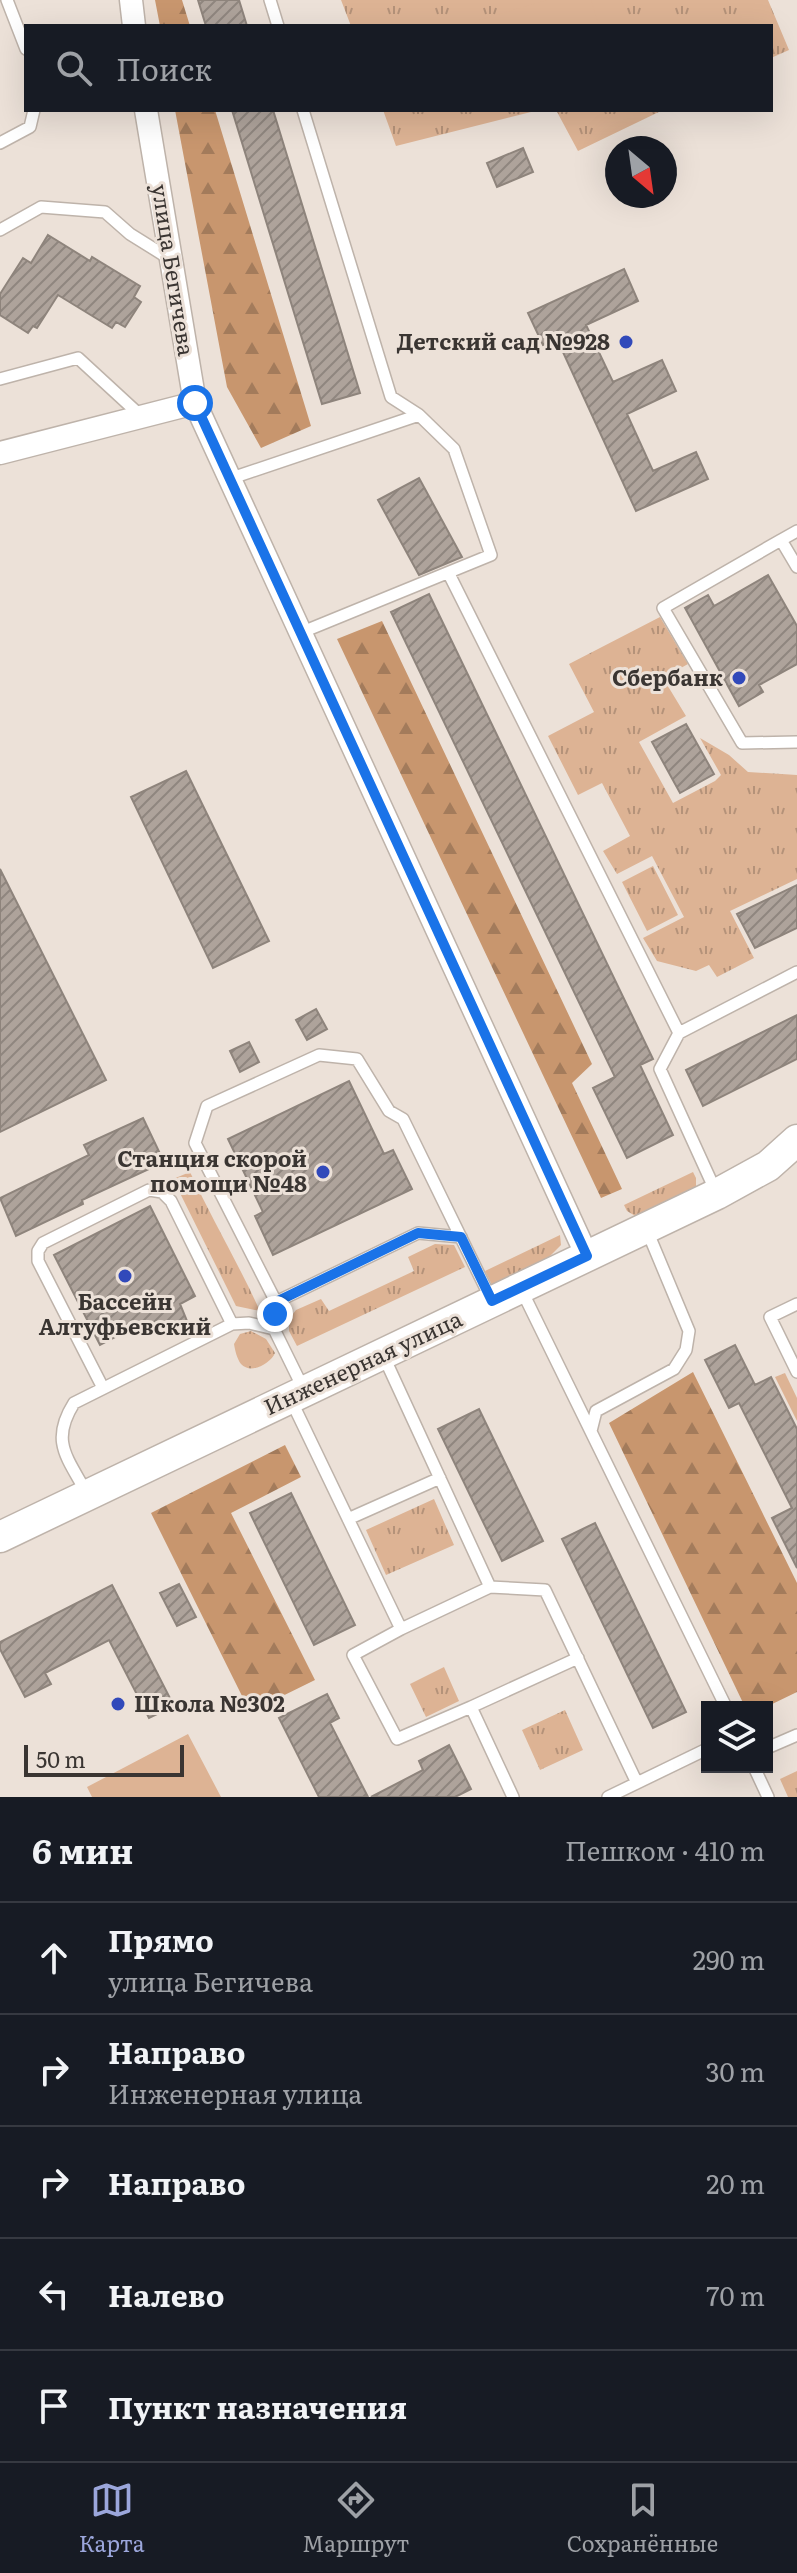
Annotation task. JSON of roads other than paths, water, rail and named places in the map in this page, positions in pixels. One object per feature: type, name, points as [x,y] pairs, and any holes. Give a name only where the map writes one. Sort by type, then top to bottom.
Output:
[{"type":"main road","name":"Инженерная улица","points":[[0,1537],[783,1163],[797,1140]]},
{"type":"main road","points":[[783,1163],[797,1152]]},
{"type":"street","points":[[131,0],[134,24]]},
{"type":"street","name":"улица Бегичева","points":[[146,112],[195,403],[587,1256]]},
{"type":"street","points":[[0,453],[195,403]]},
{"type":"lane","points":[[7,0],[24,44]]},
{"type":"lane","points":[[270,0],[277,24]]},
{"type":"lane","points":[[0,143],[30,127],[34,112]]},
{"type":"lane","points":[[300,633],[491,555],[454,449],[419,415],[391,397],[304,112]]},
{"type":"lane","points":[[0,230],[41,207],[105,212],[130,234],[171,259]]},
{"type":"lane","points":[[0,379],[78,358],[141,416]]},
{"type":"lane","points":[[229,479],[419,415]]},
{"type":"lane","points":[[797,531],[663,608],[742,743],[797,742]]},
{"type":"lane","points":[[781,540],[797,567]]},
{"type":"lane","points":[[449,574],[679,1033]]},
{"type":"lane","points":[[717,1194],[660,1069],[679,1033],[797,972]]},
{"type":"lane","points":[[401,1629],[348,1519],[297,1394],[274,1329],[276,1302],[195,1143],[207,1106],[319,1055],[357,1059],[389,1111],[403,1119],[492,1301]]},
{"type":"lane","points":[[103,1388],[38,1261],[38,1251],[43,1243],[136,1196],[149,1190],[162,1192],[171,1201],[232,1324]]},
{"type":"lane","points":[[591,1432],[596,1411],[674,1369],[686,1350],[689,1331],[646,1228]]},
{"type":"lane","points":[[276,1302],[418,1233],[461,1237]]},
{"type":"lane","points":[[521,1288],[723,1701]]},
{"type":"lane","points":[[797,1304],[770,1317],[797,1372]]},
{"type":"lane","points":[[87,1494],[64,1451],[61,1435],[63,1419],[74,1403],[232,1324],[249,1323],[274,1329]]},
{"type":"lane","points":[[383,1354],[490,1587]]},
{"type":"lane","points":[[348,1519],[440,1478]]},
{"type":"lane","points":[[578,1658],[397,1739],[353,1655],[490,1587],[545,1590],[578,1658],[637,1783]]},
{"type":"lane","points":[[471,1707],[513,1797]]},
{"type":"lane","points":[[773,1745],[797,1735]]},
{"type":"lane","points":[[615,1796],[701,1752]]},
{"type":"lane","points":[[757,1773],[768,1797]]},
{"type":"place","name":"Детский сад №928","points":[[626,342]]},
{"type":"place","name":"Сбербанк","points":[[739,678]]},
{"type":"place","name":"Станция скорой помощи №48","points":[[323,1172]]},
{"type":"place","name":"Бассейн Алтуфьевский","points":[[125,1276]]},
{"type":"place","name":"Школа №302","points":[[118,1704]]}]
